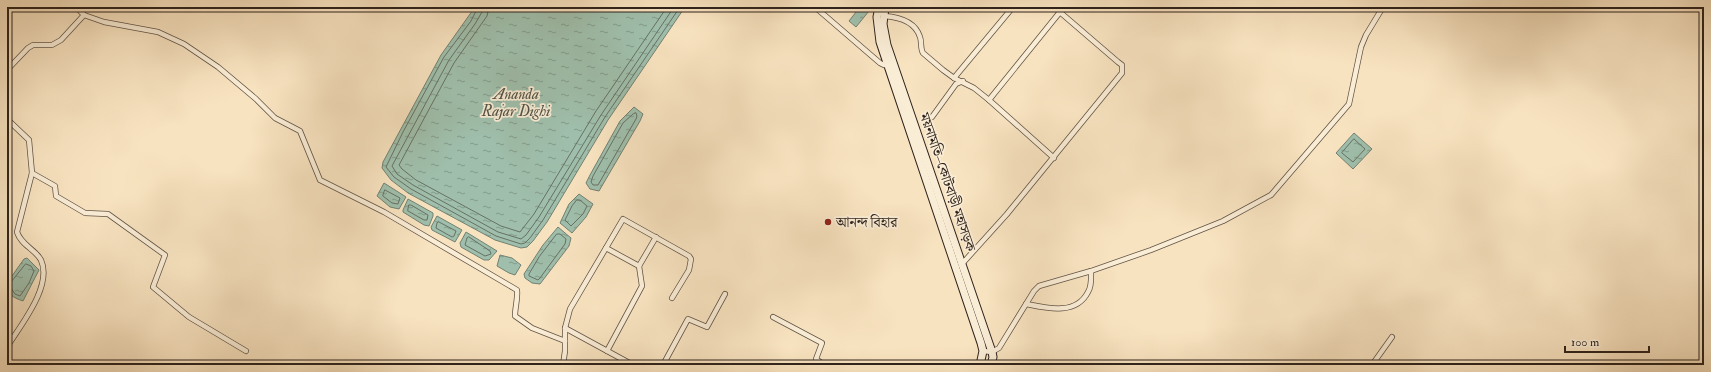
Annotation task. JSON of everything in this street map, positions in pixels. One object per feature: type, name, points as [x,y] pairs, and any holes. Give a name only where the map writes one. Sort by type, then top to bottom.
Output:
[{"type":"main road","name":"ময়নামতি–কোটবাড়ী মহাসড়ক","points":[[879,7],[877,17],[879,35],[891,65],[959,266],[992,352],[993,357],[991,365]]},
{"type":"main road","name":"ময়নামতি–কোটবাড়ী মহাসড়ক","points":[[885,7],[883,24],[891,65]]},
{"type":"main road","name":"ময়নামতি–কোটবাড়ী মহাসড়ক","points":[[959,266],[983,351]]},
{"type":"main road","points":[[980,365],[983,351]]},
{"type":"street","points":[[76,7],[84,15],[104,22],[158,32],[184,44],[218,66],[256,99],[275,118],[300,130],[320,180],[384,212],[517,290],[518,297],[515,304],[515,316],[532,328],[565,341]]},
{"type":"street","points":[[815,7],[880,64],[891,65]]},
{"type":"street","points":[[954,78],[1013,7]]},
{"type":"street","points":[[959,266],[1054,158],[1122,73],[1122,66],[1118,62],[1054,7]]},
{"type":"street","points":[[983,351],[992,352],[999,348],[1034,291],[1039,286],[1091,271],[1151,250],[1223,221],[1271,195],[1349,104],[1361,47],[1366,35],[1384,7]]},
{"type":"street","points":[[989,100],[1060,12]]},
{"type":"street","points":[[7,70],[28,48],[33,45],[52,45],[61,40],[84,15]]},
{"type":"street","points":[[884,16],[897,17],[907,20],[920,36],[921,50],[954,78],[963,82],[989,100],[1054,158]]},
{"type":"street","points":[[932,117],[956,84],[963,82]]},
{"type":"street","points":[[7,119],[29,140],[32,173],[17,232],[19,238],[40,259],[44,271],[42,287],[7,347]]},
{"type":"street","points":[[32,173],[55,186],[56,196],[85,214],[108,214],[166,255],[153,287],[189,317],[246,351]]},
{"type":"street","points":[[563,365],[565,328],[570,309],[624,219],[691,259],[689,270],[672,298]]},
{"type":"street","points":[[607,351],[642,286],[639,266],[656,237]]},
{"type":"street","points":[[606,248],[639,266]]},
{"type":"street","points":[[1026,304],[1051,309],[1071,306],[1079,302],[1089,292],[1091,271]]},
{"type":"street","points":[[662,365],[688,319],[707,327],[725,294]]},
{"type":"street","points":[[773,317],[822,343],[816,359],[824,365]]},
{"type":"street","points":[[565,328],[633,365]]},
{"type":"street","points":[[1372,365],[1392,337]]},
{"type":"water","name":"Ananda Rajar Dighi","points":[[475,7],[685,7],[608,120],[547,222],[527,247],[521,248],[495,240],[408,193],[391,180],[382,168],[383,162],[441,55]]},
{"type":"water","points":[[860,7],[864,7],[869,11],[856,27],[849,21]]},
{"type":"water","points":[[634,107],[643,114],[640,121],[599,191],[590,189],[586,183],[590,175],[620,121]]},
{"type":"water","points":[[1354,133],[1372,149],[1353,169],[1336,153]]},
{"type":"water","points":[[384,183],[406,197],[399,209],[390,207],[377,196]]},
{"type":"water","points":[[579,194],[593,204],[586,217],[572,233],[560,223],[569,204]]},
{"type":"water","points":[[408,199],[433,213],[429,226],[424,225],[403,212]]},
{"type":"water","points":[[437,216],[462,230],[455,242],[432,230],[431,227]]},
{"type":"water","points":[[558,227],[571,238],[569,246],[540,284],[532,283],[525,278],[524,274],[543,245]]},
{"type":"water","points":[[466,232],[497,251],[489,260],[484,260],[461,247],[460,243]]},
{"type":"water","points":[[500,255],[512,258],[521,265],[515,275],[497,266]]},
{"type":"water","points":[[27,258],[39,270],[23,301],[11,295],[8,290],[7,283],[24,259]]},
{"type":"place","name":"আনন্দ বিহার","points":[[828,222]]}]
